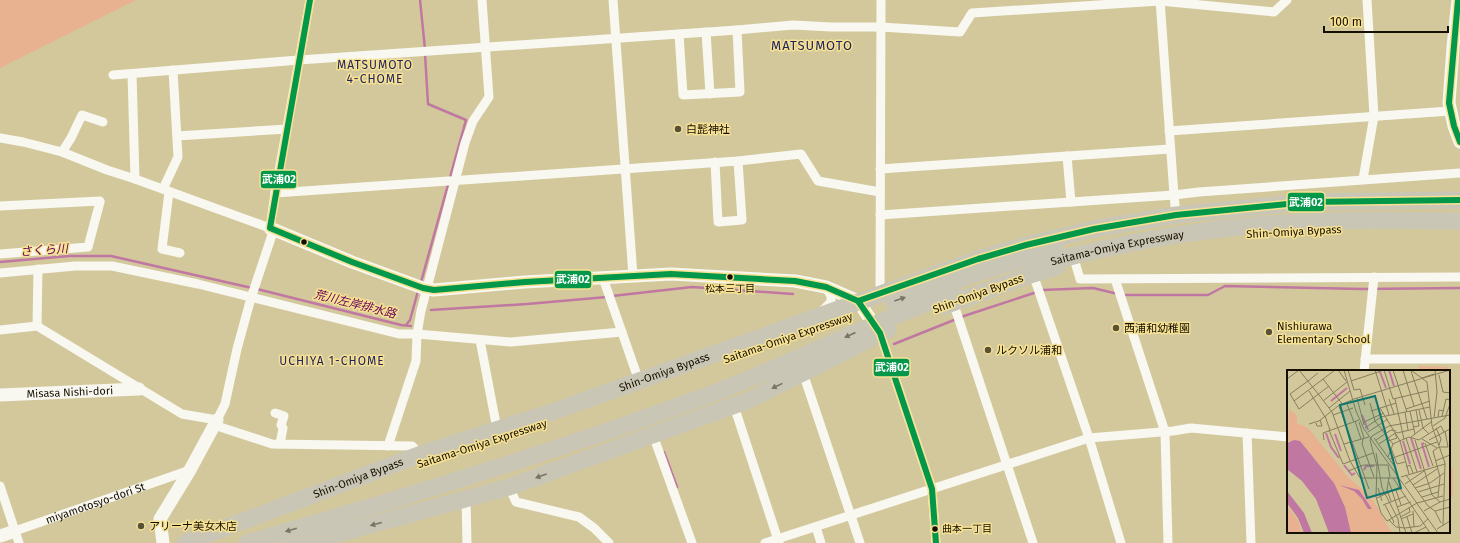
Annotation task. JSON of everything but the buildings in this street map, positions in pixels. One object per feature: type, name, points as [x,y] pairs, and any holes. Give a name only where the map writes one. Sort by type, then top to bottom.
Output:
[{"type":"highway","name":"Shin-Omiya Bypass","points":[[185,543],[420,454],[558,410],[858,301],[978,259],[1026,245],[1094,229],[1176,215],[1307,202],[1460,200]]},
{"type":"highway","name":"Saitama-Omiya Expressway","points":[[206,543],[426,461],[562,418],[980,272],[1028,257],[1087,242],[1165,226],[1268,214],[1324,210],[1460,209]]},
{"type":"highway","name":"Saitama-Omiya Expressway","points":[[247,543],[321,522],[559,447],[692,400],[770,370],[922,304],[983,282],[1074,256],[1119,245],[1166,237],[1216,229],[1269,224],[1324,221],[1460,221]]},
{"type":"highway","name":"Shin-Omiya Bypass","points":[[293,543],[334,535],[509,487],[653,436],[741,403],[880,333],[957,313],[1037,285],[1075,262],[1199,239],[1311,229],[1460,229]]},
{"type":"highway","points":[[519,432],[566,399],[950,262],[978,259]]},
{"type":"highway","points":[[321,522],[400,506],[563,456],[731,398],[741,403]]},
{"type":"street","points":[[163,543],[160,519],[190,470],[225,404],[237,349],[252,295],[272,235],[270,228],[275,193],[310,0]]},
{"type":"street","points":[[388,446],[416,362],[422,287],[450,182],[473,121],[488,97],[482,0]]},
{"type":"street","points":[[613,0],[633,276]]},
{"type":"street","points":[[880,294],[881,0]]},
{"type":"street","points":[[1160,0],[1176,215]]},
{"type":"street","points":[[113,75],[299,60],[616,39],[793,25],[832,28],[881,27],[960,32],[972,13],[1160,0],[1274,12],[1287,0]]},
{"type":"street","points":[[1363,179],[1374,116],[1366,0]]},
{"type":"street","points":[[1458,0],[1457,46],[1450,87],[1450,111],[1460,142]]},
{"type":"street","points":[[679,34],[683,95],[740,92],[736,30]]},
{"type":"street","points":[[706,32],[710,94]]},
{"type":"street","points":[[173,70],[178,157],[166,190],[162,249],[180,253]]},
{"type":"street","points":[[132,74],[135,179]]},
{"type":"street","points":[[1169,131],[1450,111]]},
{"type":"street","points":[[62,152],[71,138],[82,115],[103,122]]},
{"type":"street","points":[[177,136],[287,129]]},
{"type":"street","points":[[0,138],[62,152],[106,173],[135,179],[166,190],[270,228],[352,262],[422,287],[449,290],[525,282],[671,274],[795,281],[826,287],[858,301],[880,333],[932,489],[936,543]]},
{"type":"street","points":[[880,169],[1170,149]]},
{"type":"street","points":[[275,193],[738,161],[801,154],[818,181],[880,192]]},
{"type":"street","points":[[1067,156],[1071,202]]},
{"type":"street","points":[[715,162],[718,222],[742,220],[738,161]]},
{"type":"street","points":[[880,215],[1174,195],[1363,179],[1460,173]]},
{"type":"street","points":[[0,206],[100,202],[88,247],[0,254]]},
{"type":"street","points":[[1075,262],[1080,279],[1460,277]]},
{"type":"street","points":[[0,272],[75,266],[112,266],[252,295],[399,334],[418,332],[480,340],[511,342],[622,332]]},
{"type":"street","points":[[36,326],[38,269]]},
{"type":"street","points":[[1364,370],[1374,277]]},
{"type":"street","points":[[603,278],[639,381]]},
{"type":"street","points":[[1115,279],[1165,432],[1168,543]]},
{"type":"street","points":[[1037,285],[1089,438],[1122,543]]},
{"type":"street","points":[[817,316],[831,302],[831,296],[826,287]]},
{"type":"street","points":[[957,313],[1034,543]]},
{"type":"street","points":[[0,330],[36,326],[182,414],[216,423],[272,444],[412,446],[420,454]]},
{"type":"street","points":[[480,340],[497,429]]},
{"type":"street","points":[[1365,359],[1460,359]]},
{"type":"street","points":[[803,373],[860,543]]},
{"type":"street","name":"Misasa Nishi-dori","points":[[0,395],[139,389]]},
{"type":"street","points":[[741,403],[778,541]]},
{"type":"street","points":[[275,413],[284,416],[281,425],[284,428],[280,444]]},
{"type":"street","points":[[765,543],[778,541],[851,515],[1089,438],[1165,432],[1191,428],[1287,437]]},
{"type":"street","points":[[1247,433],[1251,543]]},
{"type":"street","points":[[653,436],[692,543]]},
{"type":"street","name":"miyamotosyo-dori St","points":[[0,536],[17,537],[190,470]]},
{"type":"street","points":[[0,486],[17,537]]},
{"type":"street","points":[[509,487],[516,502],[579,517],[594,528],[609,543]]},
{"type":"street","points":[[466,499],[467,543]]},
{"type":"street","points":[[816,527],[821,543]]},
{"type":"shaded area","points":[[0,0],[136,0],[0,68]]},
{"type":"shaded area","points":[[1419,366],[1448,367],[1448,370],[1419,370]]},
{"type":"shaded area","points":[[1450,468],[1453,469],[1453,496],[1450,499]]},
{"type":"waterway","points":[[420,0],[425,49]]},
{"type":"waterway","name":"荒川左岸排水路","points":[[421,282],[466,120],[428,104],[425,54]]},
{"type":"waterway","name":"荒川左岸排水路","points":[[0,262],[69,256],[111,256],[252,288]]},
{"type":"waterway","points":[[1123,295],[1208,295],[1225,286],[1362,289],[1460,288]]},
{"type":"waterway","points":[[612,296],[692,287],[793,294]]},
{"type":"waterway","points":[[1042,290],[1093,288],[1118,294]]},
{"type":"waterway","name":"荒川左岸排水路","points":[[257,289],[401,325],[411,326]]},
{"type":"waterway","name":"荒川左岸排水路","points":[[406,325],[410,320],[418,291]]},
{"type":"waterway","points":[[894,344],[964,316],[1037,292]]},
{"type":"waterway","points":[[431,310],[607,297]]},
{"type":"waterway","points":[[664,452],[677,487]]},
{"type":"transit line","name":"武浦02","points":[[310,0],[270,228],[352,262],[423,288],[434,290],[525,282],[671,274],[795,281],[826,287],[858,301],[880,333],[932,489],[936,543]]},
{"type":"transit line","name":"武浦02","points":[[1458,0],[1449,103],[1454,126],[1460,142]]},
{"type":"transit line","name":"武浦02","points":[[858,301],[978,259],[1026,245],[1094,229],[1176,215],[1307,202],[1460,200]]},
{"type":"place","name":"白髭神社","points":[[678,129]]},
{"type":"place","name":"松本三丁目","points":[[730,277]]},
{"type":"place","name":"西浦和幼稚園","points":[[1116,328]]},
{"type":"place","name":"Nishiurawa Elementary School","points":[[1269,332]]},
{"type":"place","name":"ルクソル浦和","points":[[988,350]]},
{"type":"place","name":"アリーナ美女木店","points":[[141,526]]},
{"type":"place","name":"曲本一丁目","points":[[935,529]]},
{"type":"district","name":"MATSUMOTO","points":[[812,45]]},
{"type":"district","name":"MATSUMOTO 4-CHOME","points":[[375,72]]},
{"type":"district","name":"UCHIYA 1-CHOME","points":[[332,361]]},
{"type":"water label","name":"さくら川","points":[[44,250]]}]
